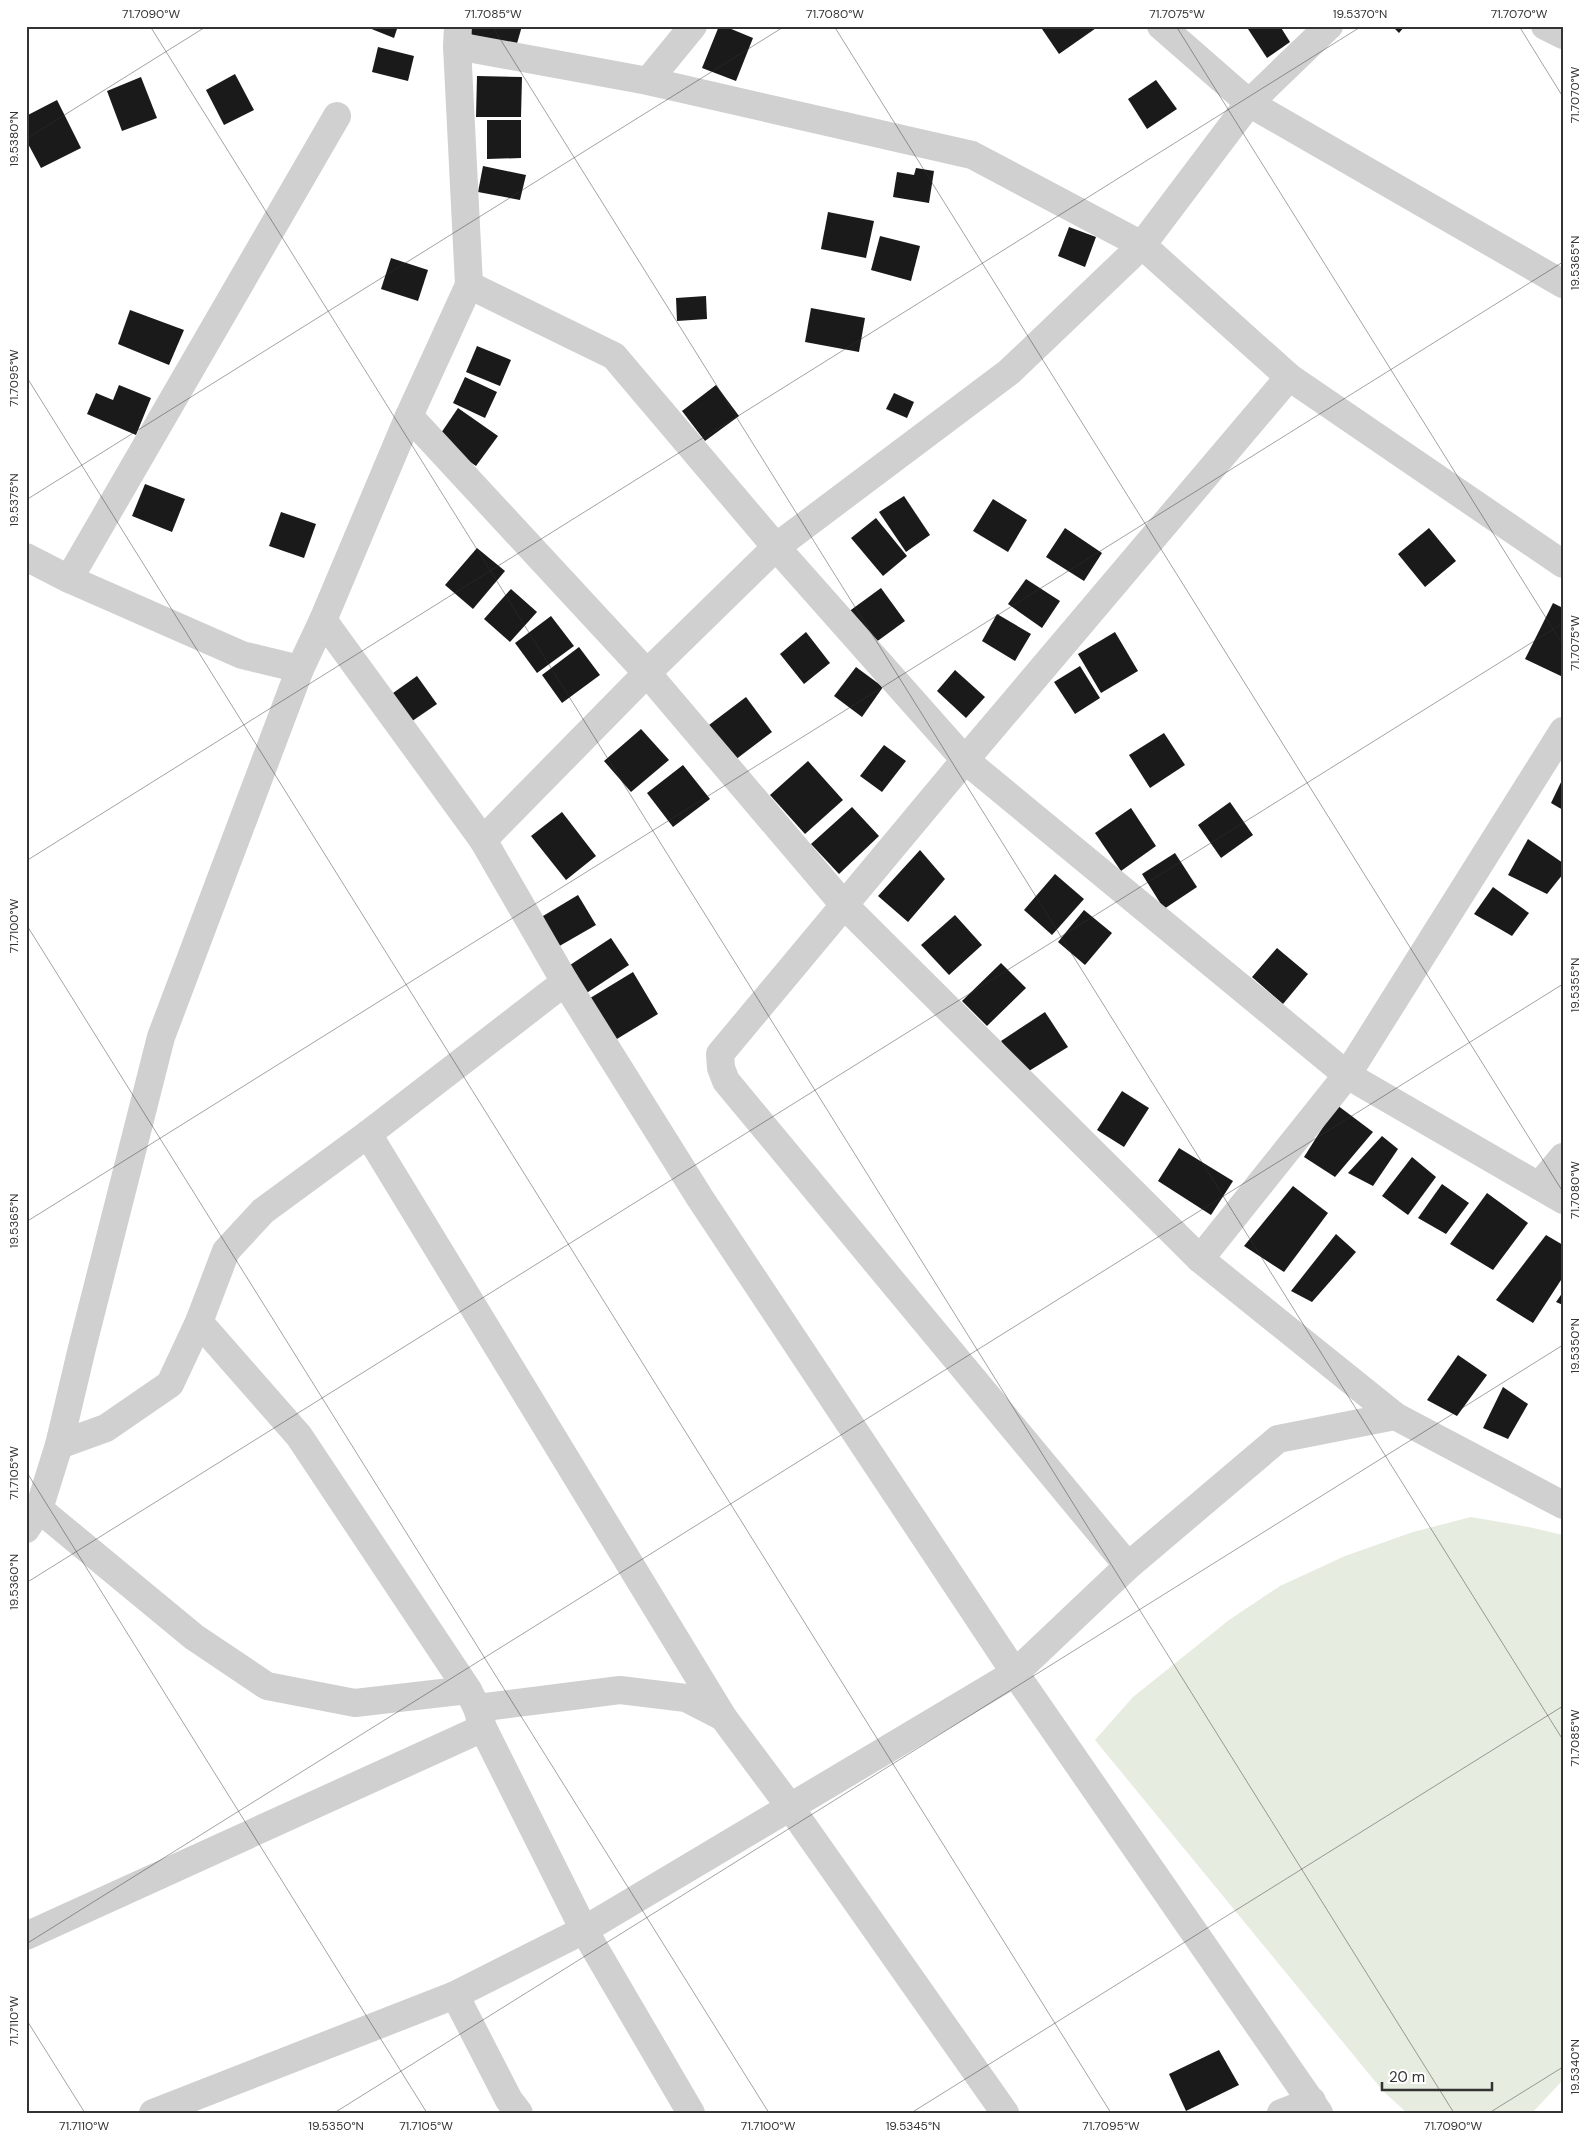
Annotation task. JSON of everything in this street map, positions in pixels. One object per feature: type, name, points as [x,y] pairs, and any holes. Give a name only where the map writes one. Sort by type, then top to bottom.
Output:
[{"type":"street","points":[[648,81],[693,26]]},
{"type":"street","points":[[1161,26],[1249,103],[1563,284]]},
{"type":"street","points":[[483,840],[647,673],[776,547],[1010,372],[1142,245],[1249,103],[1329,26]]},
{"type":"street","points":[[1545,26],[1563,35]]},
{"type":"street","points":[[723,1716],[686,1698],[620,1690],[476,1709],[355,1702],[267,1686],[194,1637],[33,1519],[59,1445],[161,1037],[300,669],[323,620],[409,416],[469,285],[458,36],[972,155],[1142,245],[1289,377],[1563,564]]},
{"type":"street","points":[[69,579],[337,116]]},
{"type":"street","points":[[469,285],[614,356],[776,547],[965,760],[1347,1075],[1563,1200]]},
{"type":"street","points":[[1128,1566],[726,1080],[721,1068],[720,1054],[965,760],[1289,377]]},
{"type":"street","points":[[409,416],[647,673],[844,905],[1200,1259],[1395,1416],[1563,1505]]},
{"type":"street","points":[[26,557],[69,579],[242,655],[300,669]]},
{"type":"street","points":[[323,620],[483,840],[565,982],[700,1198],[1015,1673],[1316,2107],[1282,2113]]},
{"type":"street","points":[[1200,1259],[1347,1075],[1563,731]]},
{"type":"street","points":[[59,1445],[106,1428],[170,1384],[200,1322],[226,1251],[263,1211],[368,1134],[565,982]]},
{"type":"street","points":[[368,1134],[723,1716],[790,1807],[1005,2113]]},
{"type":"street","points":[[1539,1186],[1563,1157]]},
{"type":"street","points":[[200,1322],[299,1436],[476,1709],[584,1930],[690,2113]]},
{"type":"street","points":[[153,2113],[455,1995],[584,1930],[1015,1673],[1128,1566],[1278,1439],[1395,1416]]},
{"type":"street","points":[[26,1936],[476,1709]]},
{"type":"street","points":[[455,1995],[509,2100],[519,2113]]},
{"type":"shaded area","points":[[1471,1517],[1563,1535],[1563,2080],[1532,2113],[1407,2113],[1383,2091],[1095,1740],[1133,1697],[1229,1620],[1280,1586],[1345,1556],[1413,1532]]},
{"type":"building","points":[[364,26],[398,26],[394,38]]},
{"type":"building","points":[[464,26],[522,26],[516,47],[462,32]]},
{"type":"building","points":[[719,26],[724,26],[753,38],[736,81],[702,68]]},
{"type":"building","points":[[1040,26],[1099,26],[1059,54]]},
{"type":"building","points":[[1246,26],[1280,26],[1290,42],[1267,58]]},
{"type":"building","points":[[1392,26],[1405,26],[1399,33]]},
{"type":"building","points":[[378,47],[414,56],[408,81],[372,72]]},
{"type":"building","points":[[235,74],[254,110],[224,125],[206,90]]},
{"type":"building","points":[[477,76],[522,77],[521,117],[476,117]]},
{"type":"building","points":[[141,77],[157,118],[122,131],[107,91]]},
{"type":"building","points":[[1156,80],[1177,109],[1147,129],[1128,99]]},
{"type":"building","points":[[57,100],[81,148],[41,168],[26,140],[26,116]]},
{"type":"building","points":[[487,120],[521,120],[521,158],[487,159]]},
{"type":"building","points":[[483,166],[526,175],[520,200],[478,192]]},
{"type":"building","points":[[916,168],[934,171],[929,203],[893,197],[897,172],[914,175]]},
{"type":"building","points":[[828,212],[874,221],[866,258],[821,249]]},
{"type":"building","points":[[1069,227],[1096,237],[1085,267],[1058,256]]},
{"type":"building","points":[[880,236],[920,246],[911,281],[871,270]]},
{"type":"building","points":[[391,258],[428,270],[418,301],[381,289]]},
{"type":"building","points":[[706,296],[707,319],[677,321],[676,298]]},
{"type":"building","points":[[811,308],[865,318],[859,352],[805,342]]},
{"type":"building","points":[[130,310],[184,330],[169,365],[118,344]]},
{"type":"building","points":[[477,346],[511,360],[500,386],[466,372]]},
{"type":"building","points":[[465,377],[497,392],[485,418],[453,403]]},
{"type":"building","points":[[119,385],[151,398],[136,435],[87,414],[96,393],[113,400]]},
{"type":"building","points":[[716,385],[739,416],[705,441],[682,411]]},
{"type":"building","points":[[894,393],[914,402],[907,418],[886,409]]},
{"type":"building","points":[[458,408],[498,436],[476,466],[437,439]]},
{"type":"building","points":[[145,484],[185,499],[172,532],[132,516]]},
{"type":"building","points":[[904,496],[930,535],[906,552],[879,512]]},
{"type":"building","points":[[993,499],[1027,520],[1008,552],[973,531]]},
{"type":"building","points":[[281,512],[316,524],[304,558],[269,546]]},
{"type":"building","points":[[876,518],[907,556],[883,576],[851,538]]},
{"type":"building","points":[[1065,528],[1102,553],[1084,581],[1046,557]]},
{"type":"building","points":[[1429,528],[1456,561],[1425,587],[1398,554]]},
{"type":"building","points":[[477,548],[505,571],[473,609],[445,585]]},
{"type":"building","points":[[1026,579],[1060,601],[1042,628],[1008,604]]},
{"type":"building","points":[[881,588],[905,621],[868,648],[844,615]]},
{"type":"building","points":[[511,589],[537,612],[510,642],[484,619]]},
{"type":"building","points":[[1553,603],[1563,608],[1563,677],[1525,659]]},
{"type":"building","points":[[997,614],[1031,634],[1015,661],[982,641]]},
{"type":"building","points":[[551,616],[574,646],[537,673],[515,643]]},
{"type":"building","points":[[806,632],[830,663],[804,684],[780,654]]},
{"type":"building","points":[[1115,632],[1138,671],[1101,693],[1078,654]]},
{"type":"building","points":[[579,647],[600,675],[562,703],[542,675]]},
{"type":"building","points":[[1080,666],[1100,698],[1075,714],[1054,682]]},
{"type":"building","points":[[856,667],[883,687],[862,717],[834,696]]},
{"type":"building","points":[[955,670],[985,697],[966,718],[937,691]]},
{"type":"building","points":[[417,676],[437,704],[405,726],[386,698]]},
{"type":"building","points":[[746,697],[772,732],[731,763],[705,728]]},
{"type":"building","points":[[641,729],[669,760],[631,792],[604,761]]},
{"type":"building","points":[[1164,733],[1185,765],[1150,788],[1129,755]]},
{"type":"building","points":[[884,745],[906,761],[882,792],[860,776]]},
{"type":"building","points":[[808,761],[843,800],[805,834],[770,795]]},
{"type":"building","points":[[683,765],[710,799],[673,827],[647,793]]},
{"type":"building","points":[[1563,778],[1563,810],[1551,803]]},
{"type":"building","points":[[1230,802],[1253,835],[1221,858],[1198,825]]},
{"type":"building","points":[[852,807],[879,836],[839,874],[811,844]]},
{"type":"building","points":[[1131,808],[1156,846],[1121,871],[1095,833]]},
{"type":"building","points":[[562,812],[596,856],[566,880],[531,836]]},
{"type":"building","points":[[1528,839],[1563,863],[1563,874],[1547,894],[1508,875]]},
{"type":"building","points":[[920,850],[945,879],[908,922],[878,896]]},
{"type":"building","points":[[1175,853],[1197,887],[1164,909],[1142,874]]},
{"type":"building","points":[[1055,874],[1084,899],[1052,935],[1024,910]]},
{"type":"building","points":[[1493,887],[1529,913],[1512,936],[1474,914]]},
{"type":"building","points":[[578,895],[596,925],[556,948],[538,919]]},
{"type":"building","points":[[1084,910],[1112,933],[1085,965],[1058,942]]},
{"type":"building","points":[[955,915],[982,945],[949,975],[921,945]]},
{"type":"building","points":[[611,938],[629,965],[579,998],[561,971]]},
{"type":"building","points":[[1277,948],[1308,974],[1283,1004],[1252,977]]},
{"type":"building","points":[[1001,963],[1026,988],[987,1026],[962,1001]]},
{"type":"building","points":[[633,972],[658,1014],[607,1045],[582,1003]]},
{"type":"building","points":[[1045,1012],[1068,1047],[1024,1074],[1001,1041]]},
{"type":"building","points":[[1122,1091],[1149,1108],[1124,1147],[1097,1130]]},
{"type":"building","points":[[1337,1105],[1373,1132],[1335,1177],[1304,1157]]},
{"type":"building","points":[[1382,1136],[1398,1149],[1373,1186],[1348,1173]]},
{"type":"building","points":[[1179,1148],[1233,1181],[1211,1215],[1158,1181]]},
{"type":"building","points":[[1412,1157],[1436,1177],[1408,1215],[1382,1196]]},
{"type":"building","points":[[1442,1184],[1469,1203],[1446,1234],[1418,1218]]},
{"type":"building","points":[[1293,1186],[1328,1213],[1284,1272],[1244,1246]]},
{"type":"building","points":[[1487,1193],[1528,1223],[1493,1270],[1450,1244]]},
{"type":"building","points":[[1336,1234],[1356,1252],[1312,1302],[1291,1291]]},
{"type":"building","points":[[1546,1235],[1563,1245],[1563,1277],[1533,1323],[1496,1300]]},
{"type":"building","points":[[1563,1292],[1563,1305],[1556,1302]]},
{"type":"building","points":[[1458,1355],[1487,1375],[1457,1416],[1427,1400]]},
{"type":"building","points":[[1503,1387],[1528,1404],[1508,1439],[1483,1428]]},
{"type":"building","points":[[1219,2050],[1239,2085],[1186,2111],[1169,2074]]}]
